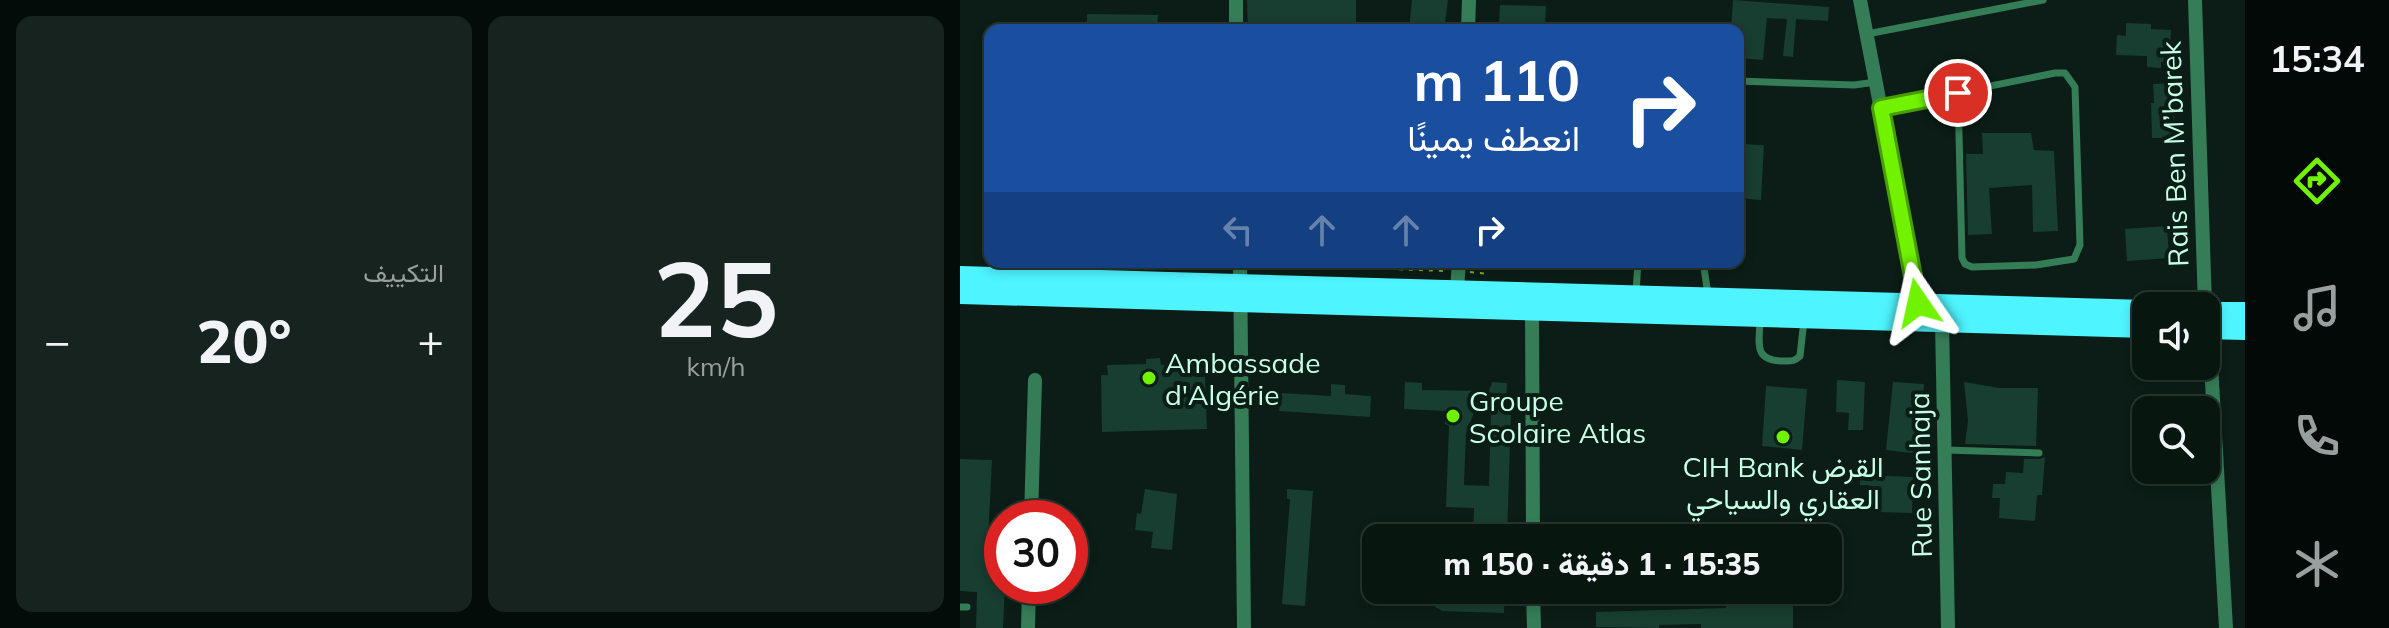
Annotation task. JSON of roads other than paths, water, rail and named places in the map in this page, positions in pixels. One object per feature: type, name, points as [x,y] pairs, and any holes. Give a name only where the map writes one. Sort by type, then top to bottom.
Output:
[{"type":"main road","points":[[960,294],[1240,292],[1458,274],[1636,294],[2132,310]]},
{"type":"main road","points":[[960,276],[1532,309],[2132,328]]},
{"type":"main road","points":[[2220,316],[2245,312]]},
{"type":"main road","points":[[2220,323],[2245,330]]},
{"type":"street","points":[[1236,0],[1236,24]]},
{"type":"street","points":[[1468,24],[1469,0]]},
{"type":"street","points":[[1860,0],[1918,303]]},
{"type":"street","name":"Rais Ben M’barek","points":[[2195,0],[2205,292]]},
{"type":"street","points":[[1240,268],[1244,628]]},
{"type":"street","points":[[1532,309],[1533,524]]},
{"type":"street","name":"Rue Sanhaja","points":[[1942,322],[1948,628]]},
{"type":"street","points":[[1032,500],[1035,380]]},
{"type":"street","name":"Rais Ben M’barek","points":[[2210,380],[2226,628]]},
{"type":"street","points":[[1028,628],[1029,604]]},
{"type":"street","points":[[1533,604],[1534,628]]},
{"type":"lane","points":[[1867,34],[2043,0]]},
{"type":"lane","points":[[1881,108],[2055,73],[2065,73],[2075,87],[2080,245],[2074,259],[2036,265],[1972,267],[1965,264],[1962,258],[1958,93]]},
{"type":"lane","points":[[1744,81],[1854,85],[1876,82]]},
{"type":"lane","points":[[1636,294],[1637,268]]},
{"type":"lane","points":[[1704,268],[1708,296]]},
{"type":"lane","points":[[1760,316],[1762,356],[1768,360],[1789,361],[1798,359],[1802,353],[1804,318]]},
{"type":"lane","points":[[1946,450],[2039,453]]},
{"type":"place","name":"Ambassade d'Algérie","points":[[1149,378]]},
{"type":"place","name":"Groupe Scolaire Atlas","points":[[1453,416]]},
{"type":"place","name":"CIH Bank القرض العقاري والسياحي","points":[[1783,437]]}]
